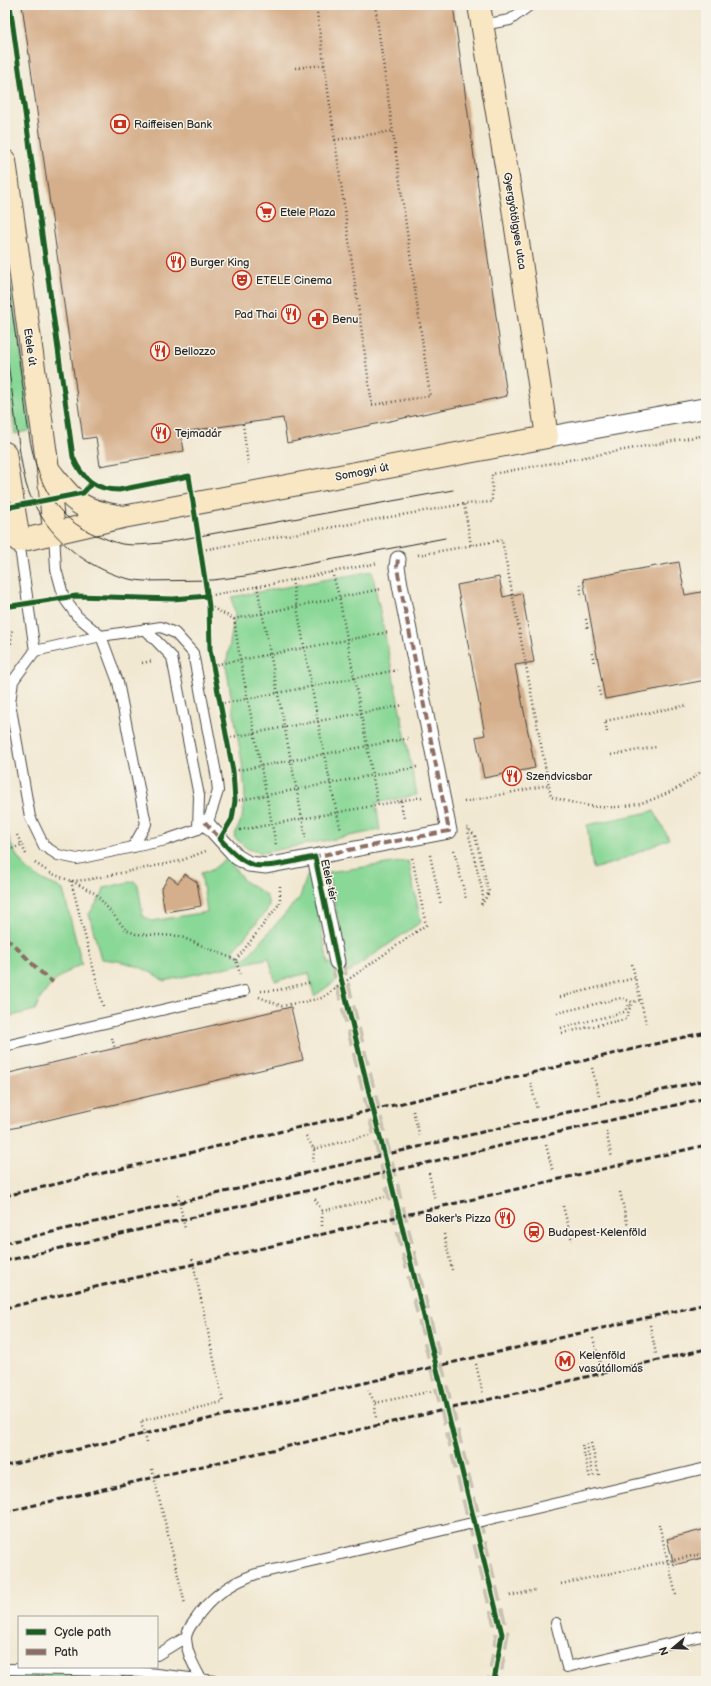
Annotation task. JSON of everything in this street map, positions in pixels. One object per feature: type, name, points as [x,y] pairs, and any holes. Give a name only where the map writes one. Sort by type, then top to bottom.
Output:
[{"type":"main road","name":"Gyergyótölgyes utca","points":[[481,15],[513,208],[547,437]]},
{"type":"main road","name":"Etele út","points":[[5,161],[48,469],[54,533]]},
{"type":"main road","name":"Somogyi út","points":[[19,541],[123,517],[547,437]]},
{"type":"main road","points":[[5,453],[19,541]]},
{"type":"main road","points":[[48,469],[73,500],[94,512],[123,517]]},
{"type":"street","name":"Somogyi út","points":[[547,437],[706,408]]},
{"type":"street","name":"Etele tér","points":[[202,825],[233,853],[249,864],[266,866],[449,831],[400,585],[397,566],[398,559]]},
{"type":"street","name":"Etele tér","points":[[312,857],[337,962]]},
{"type":"lane","points":[[481,15],[510,20],[530,5]]},
{"type":"lane","points":[[54,533],[56,569],[64,598],[77,616],[101,636],[118,682],[146,824],[133,847]]},
{"type":"lane","points":[[19,541],[35,651]]},
{"type":"lane","points":[[161,627],[175,633],[193,653],[216,773],[218,791],[209,819],[202,825],[166,840],[76,859],[58,855],[44,846],[30,817],[10,703],[13,681],[35,651],[101,636],[145,629],[161,627]]},
{"type":"lane","points":[[145,629],[172,657],[199,796],[202,825]]},
{"type":"lane","points":[[5,1046],[244,991]]},
{"type":"lane","points":[[158,1654],[187,1633],[204,1606],[224,1588],[256,1574],[706,1468]]},
{"type":"lane","points":[[556,1623],[567,1667],[706,1635]]},
{"type":"lane","points":[[187,1633],[188,1655],[201,1680]]},
{"type":"lane","points":[[5,1669],[134,1669],[215,1681]]},
{"type":"path","points":[[316,5],[372,405],[430,396],[375,5]]},
{"type":"path","points":[[295,68],[324,65]]},
{"type":"path","points":[[335,140],[393,131]]},
{"type":"path","points":[[243,424],[248,464]]},
{"type":"path","points":[[202,550],[464,504],[492,502],[492,474],[706,435]]},
{"type":"path","points":[[464,504],[471,545]]},
{"type":"path","points":[[201,597],[208,593],[292,580],[502,540],[551,797],[584,806],[616,806],[646,800],[675,790],[706,767]]},
{"type":"path","points":[[200,544],[203,557]]},
{"type":"path","points":[[332,572],[339,596],[353,679],[378,805]]},
{"type":"path","points":[[292,580],[324,754],[336,813],[346,851]]},
{"type":"path","points":[[208,593],[209,606],[234,618],[400,585]]},
{"type":"path","points":[[257,586],[290,760],[302,819],[312,857]]},
{"type":"path","points":[[580,586],[582,597]]},
{"type":"path","points":[[5,654],[12,643],[11,606],[28,604]]},
{"type":"path","points":[[234,618],[240,659],[271,824],[280,863],[281,900],[270,917],[236,960]]},
{"type":"path","points":[[586,619],[588,630]]},
{"type":"path","points":[[213,665],[409,628]]},
{"type":"path","points":[[592,653],[594,664]]},
{"type":"path","points":[[220,704],[417,666]]},
{"type":"path","points":[[598,687],[601,698]]},
{"type":"path","points":[[227,738],[423,701]]},
{"type":"path","points":[[607,732],[604,721],[688,705]]},
{"type":"path","points":[[233,771],[429,735]]},
{"type":"path","points":[[611,755],[656,747]]},
{"type":"path","points":[[235,801],[435,764]]},
{"type":"path","points":[[232,831],[378,805],[442,800],[548,785]]},
{"type":"path","points":[[426,836],[441,905]]},
{"type":"path","points":[[470,837],[483,894],[481,906],[489,892],[475,836]]},
{"type":"path","points":[[282,1006],[322,998],[426,925],[408,839]]},
{"type":"path","points":[[5,852],[21,845]]},
{"type":"path","points":[[454,848],[466,899]]},
{"type":"path","points":[[91,962],[71,881],[96,894],[126,930],[136,934],[179,936],[236,960],[238,965]]},
{"type":"path","points":[[632,964],[646,1023]]},
{"type":"path","points":[[560,997],[635,978]]},
{"type":"path","points":[[278,990],[311,982]]},
{"type":"path","points":[[557,1013],[621,998],[632,1002],[641,1000]]},
{"type":"path","points":[[561,1028],[624,1012],[632,1002]]},
{"type":"path","points":[[562,1034],[626,1019],[632,1002]]},
{"type":"path","points":[[592,1068],[599,1096]]},
{"type":"path","points":[[531,1082],[537,1110]]},
{"type":"path","points":[[413,1110],[420,1137]]},
{"type":"path","points":[[606,1131],[612,1158]]},
{"type":"path","points":[[314,1149],[369,1135]]},
{"type":"path","points":[[306,1136],[314,1149],[313,1162]]},
{"type":"path","points":[[546,1145],[553,1172]]},
{"type":"path","points":[[429,1173],[435,1200]]},
{"type":"path","points":[[620,1192],[628,1227]]},
{"type":"path","points":[[178,1194],[186,1228]]},
{"type":"path","points":[[322,1211],[385,1197]]},
{"type":"path","points":[[315,1199],[322,1211],[322,1226]]},
{"type":"path","points":[[563,1206],[572,1241]]},
{"type":"path","points":[[444,1234],[452,1270]]},
{"type":"path","points":[[146,1442],[141,1421],[223,1402],[192,1257]]},
{"type":"path","points":[[650,1325],[656,1354]]},
{"type":"path","points":[[593,1338],[601,1367]]},
{"type":"path","points":[[476,1364],[482,1395]]},
{"type":"path","points":[[368,1390],[375,1403],[376,1418]]},
{"type":"path","points":[[375,1403],[433,1391]]},
{"type":"path","points":[[591,1443],[599,1477]]},
{"type":"path","points":[[586,1444],[595,1478]]},
{"type":"path","points":[[582,1445],[590,1479]]},
{"type":"path","points":[[152,1469],[187,1610],[187,1633]]},
{"type":"path","points":[[659,1524],[676,1595]]},
{"type":"path","points":[[561,1584],[667,1560],[706,1553],[704,1542]]},
{"type":"path","points":[[510,1596],[534,1590]]},
{"type":"green space","points":[[5,240],[32,430],[15,434],[5,363]]},
{"type":"green space","points":[[372,571],[417,795],[376,803],[380,830],[262,853],[248,849],[234,837],[242,818],[245,794],[243,769],[226,665],[235,615],[232,597]]},
{"type":"green space","points":[[654,811],[669,839],[616,862],[593,869],[587,825]]},
{"type":"green space","points":[[5,822],[13,848],[22,863],[35,875],[63,890],[82,964],[67,972],[54,982],[43,995],[35,1010],[5,1018]]},
{"type":"green space","points":[[224,860],[229,860],[244,881],[266,895],[269,904],[268,909],[233,951],[245,959],[300,897],[307,876],[311,874],[328,964],[346,960],[328,872],[408,861],[421,922],[314,996],[309,973],[275,981],[269,958],[164,981],[134,965],[101,959],[89,914],[102,895],[104,888],[134,881],[138,885],[143,916],[152,921],[207,912],[201,873],[212,870]]},
{"type":"green space","points":[[5,1673],[45,1673],[130,1678],[129,1681],[5,1681]]},
{"type":"building","name":"Etele Plaza","points":[[22,5],[453,5],[507,396],[287,443],[283,418],[181,432],[184,451],[100,466],[96,437],[83,439]]},
{"type":"building","points":[[679,562],[685,595],[706,591],[706,680],[605,699],[583,579]]},
{"type":"building","points":[[499,577],[503,597],[522,593],[534,662],[515,665],[535,768],[484,778],[476,737],[485,735],[457,585]]},
{"type":"building","points":[[185,874],[197,882],[201,906],[165,912],[161,890],[169,876],[178,883]]},
{"type":"building","points":[[291,1007],[303,1060],[5,1130],[5,1074]]},
{"type":"building","points":[[706,1529],[706,1557],[674,1565],[667,1539]]},
{"type":"tunnel","points":[[337,962],[502,1634],[494,1681]]},
{"type":"tram line","points":[[5,262],[29,432],[39,474],[59,509],[75,524],[96,535],[122,544],[137,545],[161,543],[453,490]]},
{"type":"tram line","points":[[5,343],[21,462],[30,496],[36,508],[51,530],[69,548],[90,563],[110,573],[123,578],[145,581],[213,580],[245,576],[445,538]]},
{"type":"railway","points":[[5,1196],[706,1032]]},
{"type":"railway","points":[[5,1243],[706,1080]]},
{"type":"railway","points":[[5,1261],[706,1098]]},
{"type":"railway","points":[[5,1308],[706,1145]]},
{"type":"railway","points":[[5,1466],[706,1304]]},
{"type":"railway","points":[[5,1512],[706,1349]]},
{"type":"marked path","points":[[5,497],[14,507]]},
{"type":"marked path","points":[[312,857],[449,831],[400,585],[397,567],[398,559]]},
{"type":"marked path","points":[[205,822],[222,841]]},
{"type":"marked path","points":[[5,938],[40,972],[53,982]]},
{"type":"cycle path","points":[[10,5],[73,457],[85,477],[103,488],[119,490],[189,476],[209,606],[210,650],[233,771],[235,801],[232,819],[220,839],[240,858],[255,865],[272,865],[315,857],[337,962],[502,1634],[494,1681]]},
{"type":"cycle path","points":[[5,508],[83,493],[92,483]]},
{"type":"cycle path","points":[[5,603],[11,606],[76,596],[173,599],[208,596]]},
{"type":"place","name":"Raiffeisen Bank","points":[[120,124]]},
{"type":"place","name":"Etele Plaza","points":[[266,212]]},
{"type":"place","name":"Burger King","points":[[176,262]]},
{"type":"place","name":"ETELE Cinema","points":[[242,280]]},
{"type":"place","name":"Pad Thai","points":[[291,314]]},
{"type":"place","name":"Benu","points":[[318,319]]},
{"type":"place","name":"Bellozzo","points":[[160,351]]},
{"type":"place","name":"Tejmadár","points":[[161,433]]},
{"type":"place","name":"Szendvicsbar","points":[[512,776]]},
{"type":"place","name":"Baker's Pizza","points":[[505,1218]]},
{"type":"place","name":"Budapest-Kelenföld","points":[[534,1232]]},
{"type":"place","name":"Kelenföld vasútállomás","points":[[565,1361]]}]
